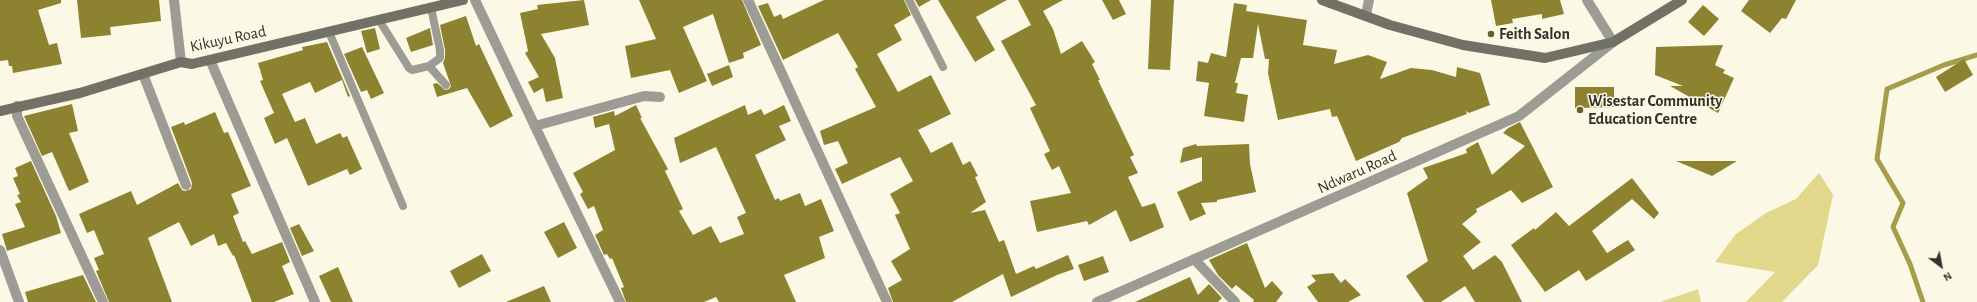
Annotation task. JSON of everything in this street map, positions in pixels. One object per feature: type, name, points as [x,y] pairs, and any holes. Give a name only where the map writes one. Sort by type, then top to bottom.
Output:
[{"type":"main road","name":"Kikuyu Road","points":[[0,111],[80,93],[181,62],[192,64],[463,0]]},
{"type":"main road","points":[[1322,0],[1390,25],[1463,45],[1545,58],[1613,42],[1679,1]]},
{"type":"street","points":[[174,0],[181,62]]},
{"type":"street","points":[[475,0],[620,302]]},
{"type":"street","points":[[748,0],[887,302]]},
{"type":"street","points":[[1366,15],[1369,0]]},
{"type":"street","points":[[1587,0],[1613,42]]},
{"type":"street","name":"Ndwaru Road","points":[[1097,302],[1519,116],[1613,42]]},
{"type":"street","points":[[210,60],[315,302]]},
{"type":"street","points":[[143,74],[186,185]]},
{"type":"street","points":[[535,126],[644,96],[660,96]]},
{"type":"street","points":[[17,106],[18,116],[103,302]]},
{"type":"street","points":[[0,250],[19,302]]},
{"type":"street","points":[[1194,259],[1235,302]]},
{"type":"lane","points":[[909,0],[943,67]]},
{"type":"lane","points":[[379,20],[409,68],[412,70],[429,66],[440,58],[440,50],[431,8]]},
{"type":"lane","points":[[329,32],[403,206]]},
{"type":"lane","points":[[429,66],[446,85]]},
{"type":"shaded area","points":[[1819,173],[1833,195],[1818,265],[1782,302],[1746,302],[1775,272],[1715,262],[1736,234],[1766,213],[1796,199]]},
{"type":"shaded area","points":[[1698,289],[1701,302],[1660,302]]},
{"type":"building","points":[[0,0],[61,0],[61,3],[38,10],[49,45],[57,43],[62,64],[13,73],[12,66],[9,66],[8,60],[0,61]]},
{"type":"building","points":[[77,0],[159,0],[161,21],[110,27],[111,35],[81,38]]},
{"type":"building","points":[[584,0],[589,25],[541,34],[555,58],[563,98],[546,102],[543,88],[534,93],[528,82],[539,77],[525,53],[528,51],[520,13],[538,9],[537,5]]},
{"type":"building","points":[[639,0],[742,0],[761,45],[743,53],[744,58],[729,63],[713,14],[683,27],[707,81],[679,93],[670,70],[631,78],[625,46],[656,39]]},
{"type":"building","points":[[824,0],[904,0],[911,15],[894,25],[902,40],[877,54],[898,92],[931,75],[951,114],[918,130],[931,153],[952,142],[963,165],[970,161],[978,176],[975,177],[986,202],[970,213],[985,210],[999,242],[1004,240],[1016,274],[1034,266],[1036,269],[1068,255],[1074,269],[1057,275],[1011,297],[1003,274],[952,302],[893,302],[888,288],[902,280],[891,261],[910,249],[895,215],[900,213],[890,194],[913,181],[900,157],[842,184],[835,169],[848,163],[838,141],[824,145],[820,131],[876,107],[855,69],[858,67],[838,33],[783,60],[758,6],[768,3],[774,17],[781,14],[783,19]]},
{"type":"building","points":[[915,0],[931,0],[919,7]]},
{"type":"building","points":[[938,0],[1007,0],[976,17],[995,50],[975,62]]},
{"type":"building","points":[[1018,0],[1063,0],[1043,11],[1053,29],[1061,54],[1082,41],[1095,62],[1092,64],[1100,80],[1098,80],[1134,155],[1130,157],[1138,173],[1128,177],[1142,207],[1155,203],[1164,227],[1130,242],[1116,210],[1089,225],[1087,221],[1037,232],[1030,201],[1071,193],[1059,166],[1052,170],[1044,154],[1050,151],[1030,108],[1036,105],[1001,41],[1031,25]]},
{"type":"building","points":[[1102,0],[1119,0],[1126,14],[1113,20]]},
{"type":"building","points":[[1151,0],[1174,0],[1170,70],[1148,69]]},
{"type":"building","points":[[1491,0],[1560,0],[1564,14],[1542,19],[1542,14],[1512,19],[1513,23],[1496,26]]},
{"type":"building","points":[[1749,0],[1796,0],[1786,19],[1782,18],[1770,33],[1741,11]]},
{"type":"building","points":[[1234,3],[1247,5],[1246,11],[1307,20],[1303,45],[1337,50],[1334,64],[1368,55],[1387,62],[1380,79],[1411,68],[1432,70],[1456,77],[1457,67],[1480,73],[1490,105],[1469,113],[1466,111],[1467,114],[1402,138],[1399,142],[1356,161],[1337,116],[1332,117],[1330,109],[1278,120],[1268,73],[1269,59],[1265,59],[1258,24],[1253,58],[1241,58],[1235,83],[1238,83],[1236,93],[1248,95],[1244,122],[1204,116],[1209,83],[1196,81],[1198,61],[1208,63],[1211,53],[1226,57]]},
{"type":"building","points":[[1703,5],[1719,19],[1704,36],[1688,22]]},
{"type":"building","points":[[466,16],[476,46],[479,44],[513,116],[490,128],[467,88],[437,97],[433,84],[437,83],[445,90],[449,89],[451,86],[443,63],[445,58],[445,50],[440,25]]},
{"type":"building","points":[[375,28],[380,49],[367,53],[361,31]]},
{"type":"building","points":[[430,28],[433,45],[411,52],[406,38]]},
{"type":"building","points":[[327,42],[350,96],[348,97],[342,80],[315,93],[310,82],[282,94],[295,122],[305,118],[316,144],[340,133],[343,138],[347,136],[362,169],[350,175],[347,169],[308,186],[287,138],[275,144],[264,118],[274,113],[260,81],[263,80],[258,63],[303,50],[302,47]]},
{"type":"building","points":[[1723,45],[1715,65],[1725,70],[1723,73],[1734,78],[1718,113],[1670,86],[1683,86],[1655,75],[1656,47]]},
{"type":"building","points":[[362,47],[384,93],[371,99],[367,90],[361,92],[344,54]]},
{"type":"building","points":[[1964,59],[1973,75],[1945,92],[1936,77]]},
{"type":"building","points":[[729,65],[733,77],[712,86],[707,74]]},
{"type":"building","points":[[1575,87],[1614,87],[1614,107],[1575,108]]},
{"type":"building","points":[[72,104],[78,131],[69,133],[89,182],[69,191],[52,152],[42,156],[24,116]]},
{"type":"building","points":[[636,105],[642,118],[640,118],[668,169],[665,171],[683,209],[679,211],[693,235],[711,226],[720,243],[744,234],[737,217],[746,213],[716,147],[680,163],[674,138],[745,105],[748,115],[761,109],[764,115],[784,105],[791,121],[779,126],[786,140],[755,155],[775,200],[779,198],[780,201],[800,193],[805,206],[821,199],[834,231],[819,237],[825,258],[784,275],[796,302],[719,302],[716,297],[704,302],[626,302],[621,288],[624,287],[612,258],[610,259],[607,254],[604,255],[595,235],[603,230],[594,206],[588,209],[580,194],[583,192],[573,173],[615,150],[609,124],[595,128],[593,117],[614,111],[615,116]]},
{"type":"building","points":[[215,112],[224,133],[228,132],[251,186],[231,194],[239,213],[233,216],[243,242],[245,241],[252,254],[282,242],[290,262],[282,266],[294,294],[274,302],[252,302],[234,255],[233,256],[226,243],[218,246],[214,234],[191,246],[179,222],[148,238],[172,302],[109,302],[96,271],[99,270],[94,258],[104,254],[94,230],[87,233],[79,214],[131,191],[137,205],[178,183],[182,190],[185,191],[191,189],[192,183],[171,127],[184,122],[185,125]]},
{"type":"building","points":[[1520,122],[1553,187],[1522,203],[1511,190],[1476,209],[1477,212],[1462,224],[1481,242],[1463,256],[1473,270],[1495,255],[1502,262],[1522,302],[1475,302],[1465,286],[1441,302],[1424,302],[1406,276],[1428,261],[1407,193],[1428,178],[1423,168],[1467,153],[1466,149],[1478,142],[1492,175],[1525,146],[1503,133],[1508,128]]},
{"type":"building","points":[[1196,144],[1197,146],[1249,144],[1250,164],[1256,192],[1217,200],[1217,202],[1201,203],[1206,214],[1190,221],[1177,192],[1202,181],[1202,157],[1180,163],[1183,148]]},
{"type":"building","points":[[31,161],[56,216],[61,233],[7,251],[2,234],[25,227],[15,204],[21,202],[17,195],[20,194],[13,178],[18,176],[15,168]]},
{"type":"building","points":[[1676,161],[1737,161],[1712,176]]},
{"type":"building","points":[[1632,178],[1659,213],[1654,219],[1632,199],[1592,231],[1607,253],[1628,240],[1635,250],[1586,281],[1579,270],[1545,292],[1511,245],[1534,228],[1535,230],[1556,212],[1569,226]]},
{"type":"building","points":[[564,222],[577,248],[558,258],[544,232]]},
{"type":"building","points":[[299,224],[314,251],[302,256],[290,228]]},
{"type":"building","points":[[1247,243],[1265,288],[1272,281],[1283,293],[1276,302],[1253,302],[1254,300],[1236,285],[1232,289],[1218,275],[1209,260]]},
{"type":"building","points":[[482,254],[491,271],[459,288],[450,271]]},
{"type":"building","points":[[1103,256],[1109,272],[1084,281],[1078,265]]},
{"type":"building","points":[[338,267],[353,302],[331,302],[319,276]]},
{"type":"building","points":[[1333,273],[1341,283],[1345,279],[1361,295],[1348,302],[1318,302],[1307,287],[1316,281],[1311,275]]},
{"type":"building","points":[[83,275],[96,302],[28,302],[25,292]]},
{"type":"building","points":[[1190,277],[1198,295],[1209,284],[1222,298],[1218,302],[1135,302]]},
{"type":"building","points":[[544,286],[551,302],[506,302]]},
{"type":"waterway","points":[[1923,302],[1910,264],[1893,227],[1903,203],[1877,159],[1887,89],[1944,65],[1977,55]]},
{"type":"place","name":"Feith Salon","points":[[1491,34]]},
{"type":"place","name":"Wisestar Community Education Centre","points":[[1580,110]]}]
